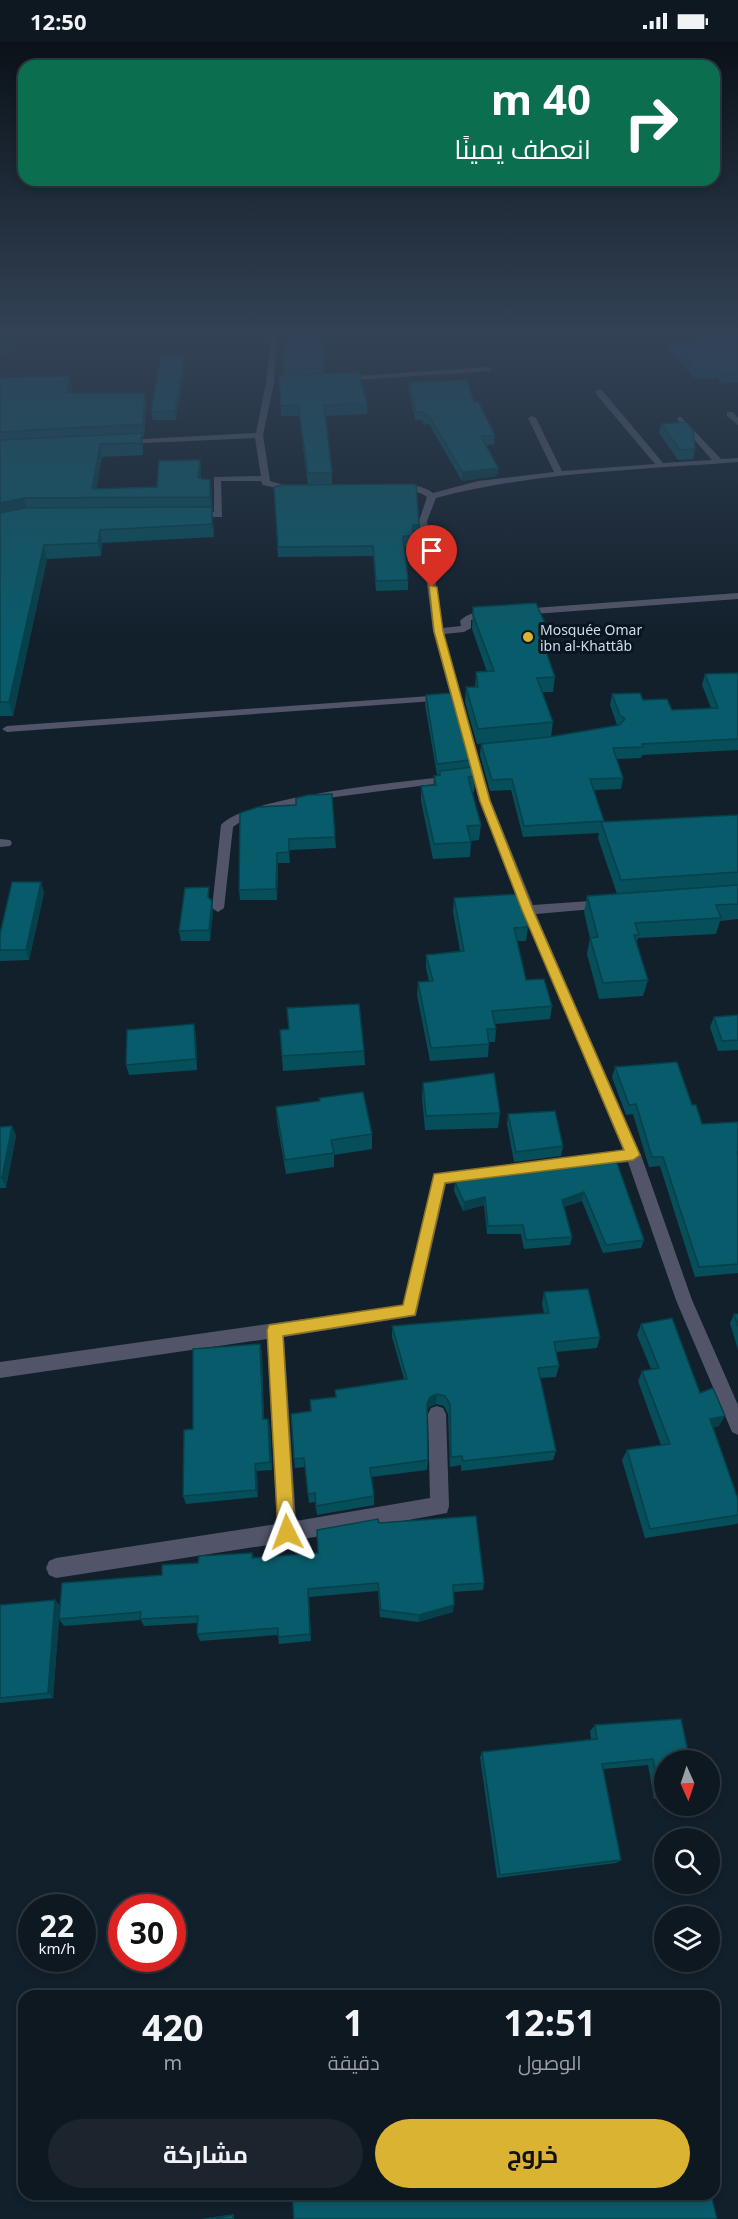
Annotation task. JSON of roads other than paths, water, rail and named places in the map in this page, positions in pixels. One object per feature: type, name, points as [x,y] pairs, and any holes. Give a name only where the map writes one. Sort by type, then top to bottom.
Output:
[{"type":"street","points":[[118,442],[247,436]]},
{"type":"street","points":[[259,436],[266,483],[295,490],[307,490]]},
{"type":"street","points":[[540,436],[559,474]]},
{"type":"street","points":[[635,436],[660,465]]},
{"type":"street","points":[[696,436],[718,461]]},
{"type":"street","points":[[432,496],[478,484],[559,474],[738,460]]},
{"type":"street","points":[[183,515],[219,515],[218,479],[265,478]]},
{"type":"street","points":[[388,489],[421,488],[432,496]]},
{"type":"street","points":[[432,496],[423,521],[438,631],[456,697],[476,749],[478,776],[485,801],[528,910],[633,1155],[684,1300],[738,1426]]},
{"type":"street","points":[[438,631],[464,629],[466,628],[465,618],[472,616],[738,596]]},
{"type":"street","points":[[7,729],[456,697]]},
{"type":"street","points":[[218,908],[227,825],[240,816],[335,793],[478,776]]},
{"type":"street","points":[[528,910],[621,903]]},
{"type":"street","points":[[0,1370],[410,1311],[439,1178],[633,1155]]},
{"type":"street","points":[[275,1330],[287,1532]]},
{"type":"street","points":[[56,1568],[440,1506],[437,1414]]},
{"type":"place","name":"Mosquée Omar ibn al-Khattâb","points":[[528,637]]}]
